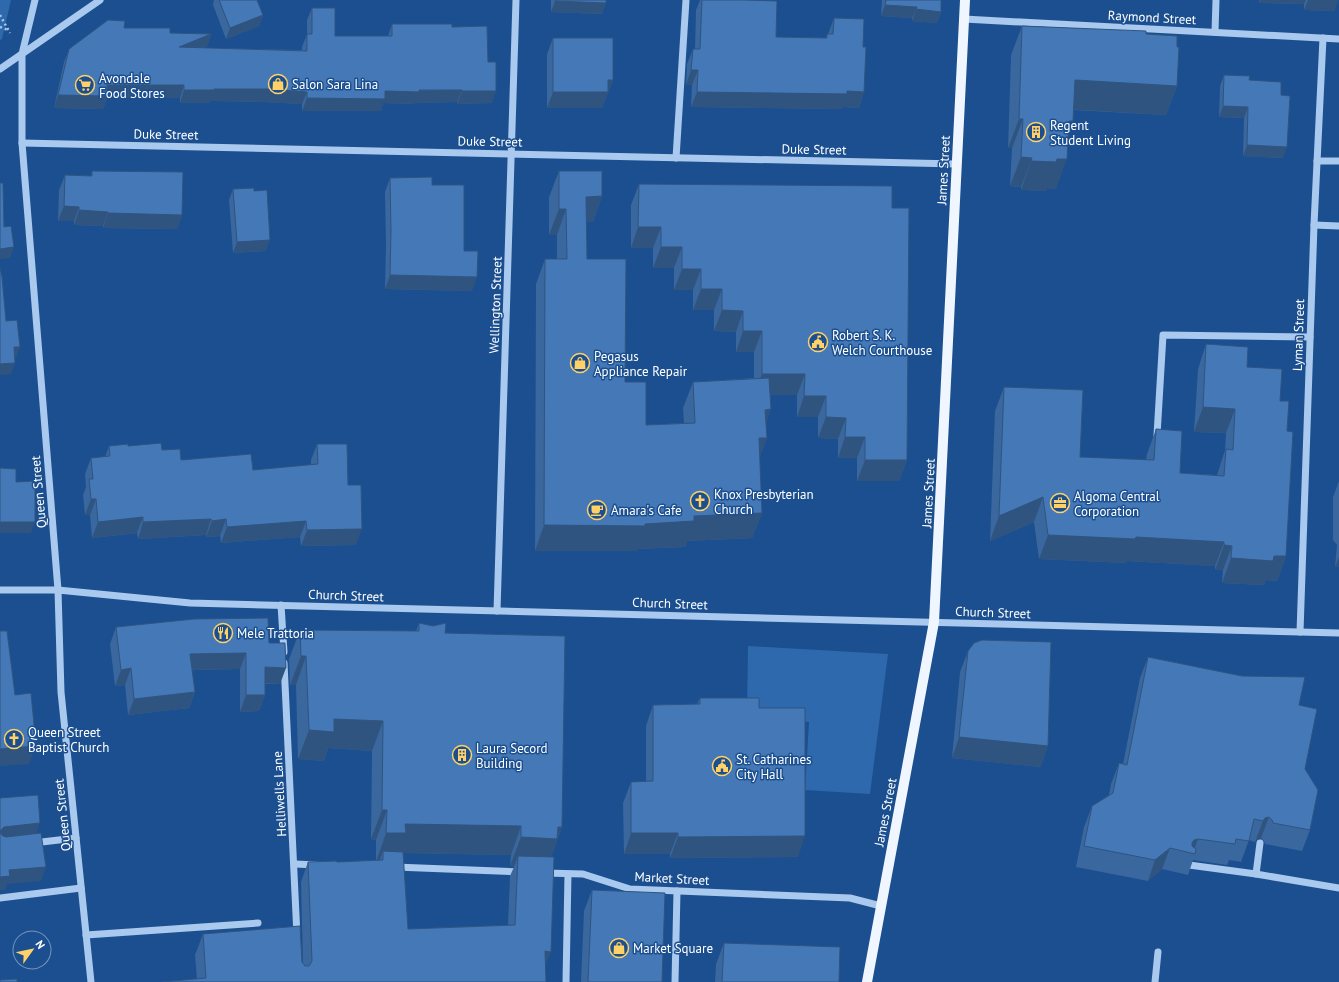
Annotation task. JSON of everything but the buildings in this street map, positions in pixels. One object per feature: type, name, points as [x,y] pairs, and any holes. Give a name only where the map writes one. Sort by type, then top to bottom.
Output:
[{"type":"main road","name":"James Street","points":[[867,982],[934,622],[965,0]]},
{"type":"street","name":"Queen Street","points":[[35,0],[22,54],[22,143],[58,590],[61,692],[91,982]]},
{"type":"street","points":[[0,69],[100,0]]},
{"type":"street","name":"Wellington Street","points":[[497,611],[516,0]]},
{"type":"street","points":[[676,158],[686,0]]},
{"type":"street","points":[[1215,32],[1216,0]]},
{"type":"street","name":"Raymond Street","points":[[964,20],[1339,39]]},
{"type":"street","name":"Lyman Street","points":[[1300,632],[1314,225],[1323,38]]},
{"type":"street","name":"Duke Street","points":[[22,143],[957,164]]},
{"type":"street","points":[[1317,162],[1339,162]]},
{"type":"street","points":[[1314,225],[1339,226]]},
{"type":"street","points":[[1157,435],[1163,335],[1310,337]]},
{"type":"street","name":"Church Street","points":[[0,590],[58,590],[190,602],[281,605],[1339,633]]},
{"type":"street","name":"Helliwells Lane","points":[[281,605],[298,943]]},
{"type":"street","points":[[23,844],[76,838]]},
{"type":"street","points":[[1256,874],[1260,843]]},
{"type":"street","points":[[295,864],[326,865]]},
{"type":"street","points":[[1189,865],[1256,874],[1339,888]]},
{"type":"street","points":[[389,867],[529,872]]},
{"type":"street","name":"Market Street","points":[[537,872],[583,874],[630,889],[850,898],[881,906]]},
{"type":"street","points":[[566,982],[568,874]]},
{"type":"street","points":[[0,898],[82,888]]},
{"type":"street","points":[[675,982],[676,891]]},
{"type":"street","points":[[86,935],[258,923]]},
{"type":"street","points":[[1155,982],[1158,952]]},
{"type":"path","points":[[0,27],[9,30]]},
{"type":"shaded area","points":[[0,0],[11,0],[2,39],[0,40]]},
{"type":"shaded area","points":[[748,646],[888,654],[870,794],[805,790],[809,722],[747,715]]},
{"type":"place","name":"Salon Sara Lina","points":[[278,84]]},
{"type":"place","name":"Avondale Food Stores","points":[[85,85]]},
{"type":"place","name":"Regent Student Living","points":[[1036,132]]},
{"type":"place","name":"Robert S. K. Welch Courthouse","points":[[818,342]]},
{"type":"place","name":"Pegasus Appliance Repair","points":[[580,363]]},
{"type":"place","name":"Knox Presbyterian Church","points":[[700,501]]},
{"type":"place","name":"Algoma Central Corporation","points":[[1060,503]]},
{"type":"place","name":"Amara's Cafe","points":[[597,510]]},
{"type":"place","name":"Mele Trattoria","points":[[223,633]]},
{"type":"place","name":"Queen Street Baptist Church","points":[[14,739]]},
{"type":"place","name":"Laura Secord Building","points":[[462,755]]},
{"type":"place","name":"St. Catharines City Hall","points":[[722,766]]},
{"type":"place","name":"Market Square","points":[[619,948]]}]
